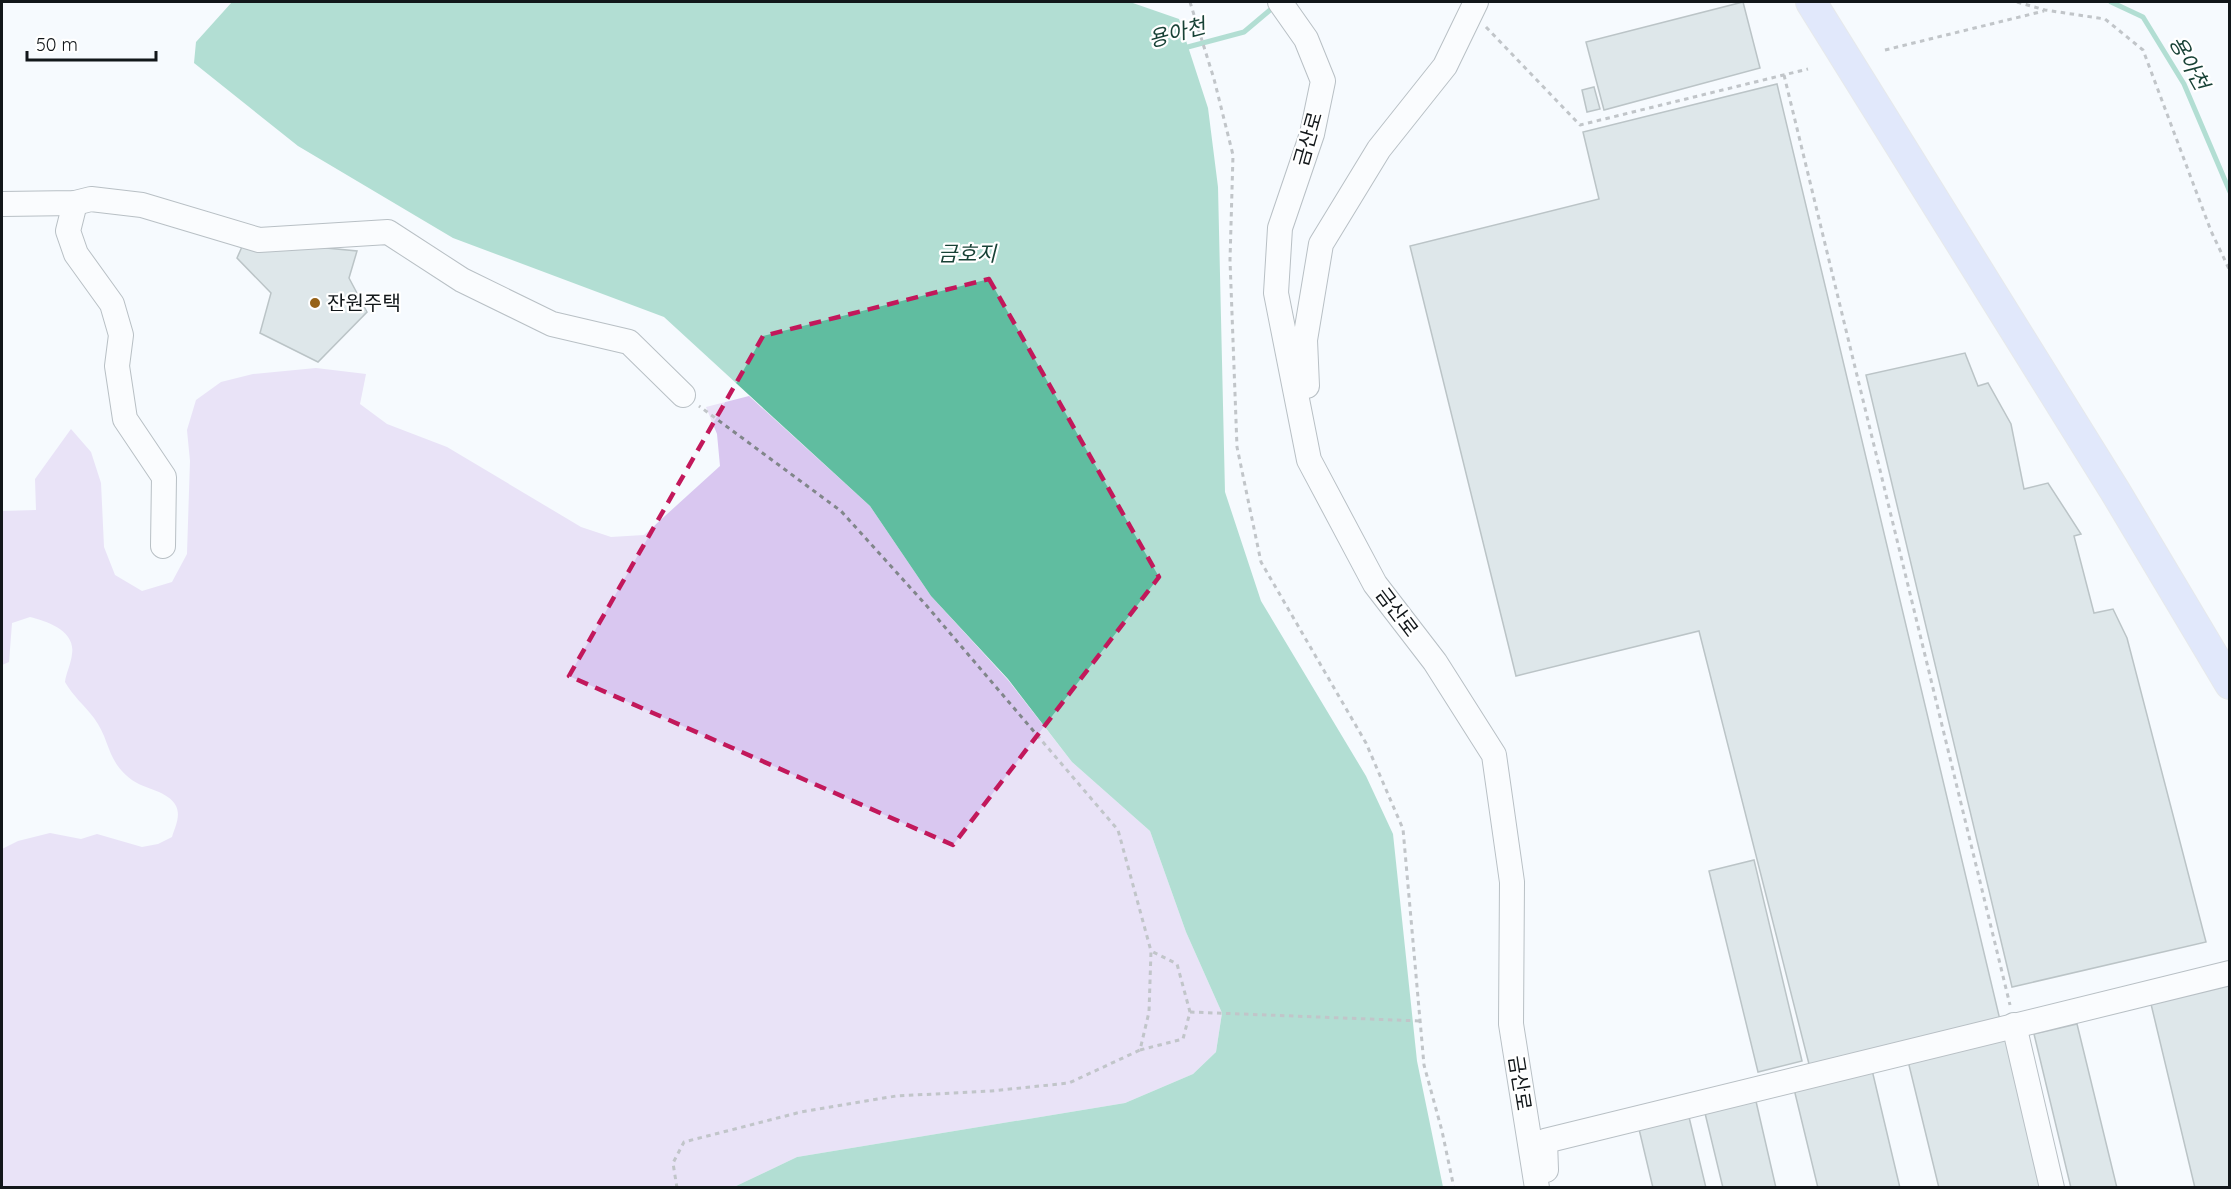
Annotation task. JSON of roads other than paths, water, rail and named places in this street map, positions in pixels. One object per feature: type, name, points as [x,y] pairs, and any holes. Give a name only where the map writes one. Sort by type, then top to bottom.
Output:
[{"type":"main road","points":[[1811,2],[2115,491],[2229,684]]},
{"type":"street","name":"금산로","points":[[1280,2],[1306,39],[1323,81],[1312,134],[1280,228],[1276,293],[1309,460],[1376,584],[1435,662],[1494,755],[1512,882],[1511,1024],[1537,1188]]},
{"type":"street","points":[[1309,460],[1305,340],[1321,244],[1379,149],[1445,66],[1474,7]]},
{"type":"street","points":[[2,204],[75,203],[91,199],[142,206],[259,240],[388,232],[462,280],[552,324],[629,342],[683,395]]},
{"type":"street","points":[[75,203],[68,231],[76,254],[112,304],[121,335],[117,366],[125,419],[164,477],[163,546]]},
{"type":"street","points":[[1548,1188],[1545,1142],[2229,973]]},
{"type":"street","points":[[2014,1025],[2052,1188]]},
{"type":"water","name":"금호지","points":[[232,2],[1130,2],[1179,19],[1208,108],[1218,187],[1225,492],[1261,601],[1366,776],[1393,834],[1417,1061],[1443,1187],[734,1187],[797,1157],[1125,1103],[1193,1074],[1216,1052],[1222,1013],[1186,932],[1150,831],[1072,762],[1008,679],[931,596],[870,506],[664,317],[453,238],[298,146],[194,63],[196,42]]},
{"type":"waterway","name":"용아천","points":[[2111,2],[2143,17],[2184,84],[2230,192]]},
{"type":"waterway","name":"용아천","points":[[1184,48],[1244,32],[1276,5]]},
{"type":"place","name":"잔원주택","points":[[315,303]]}]
